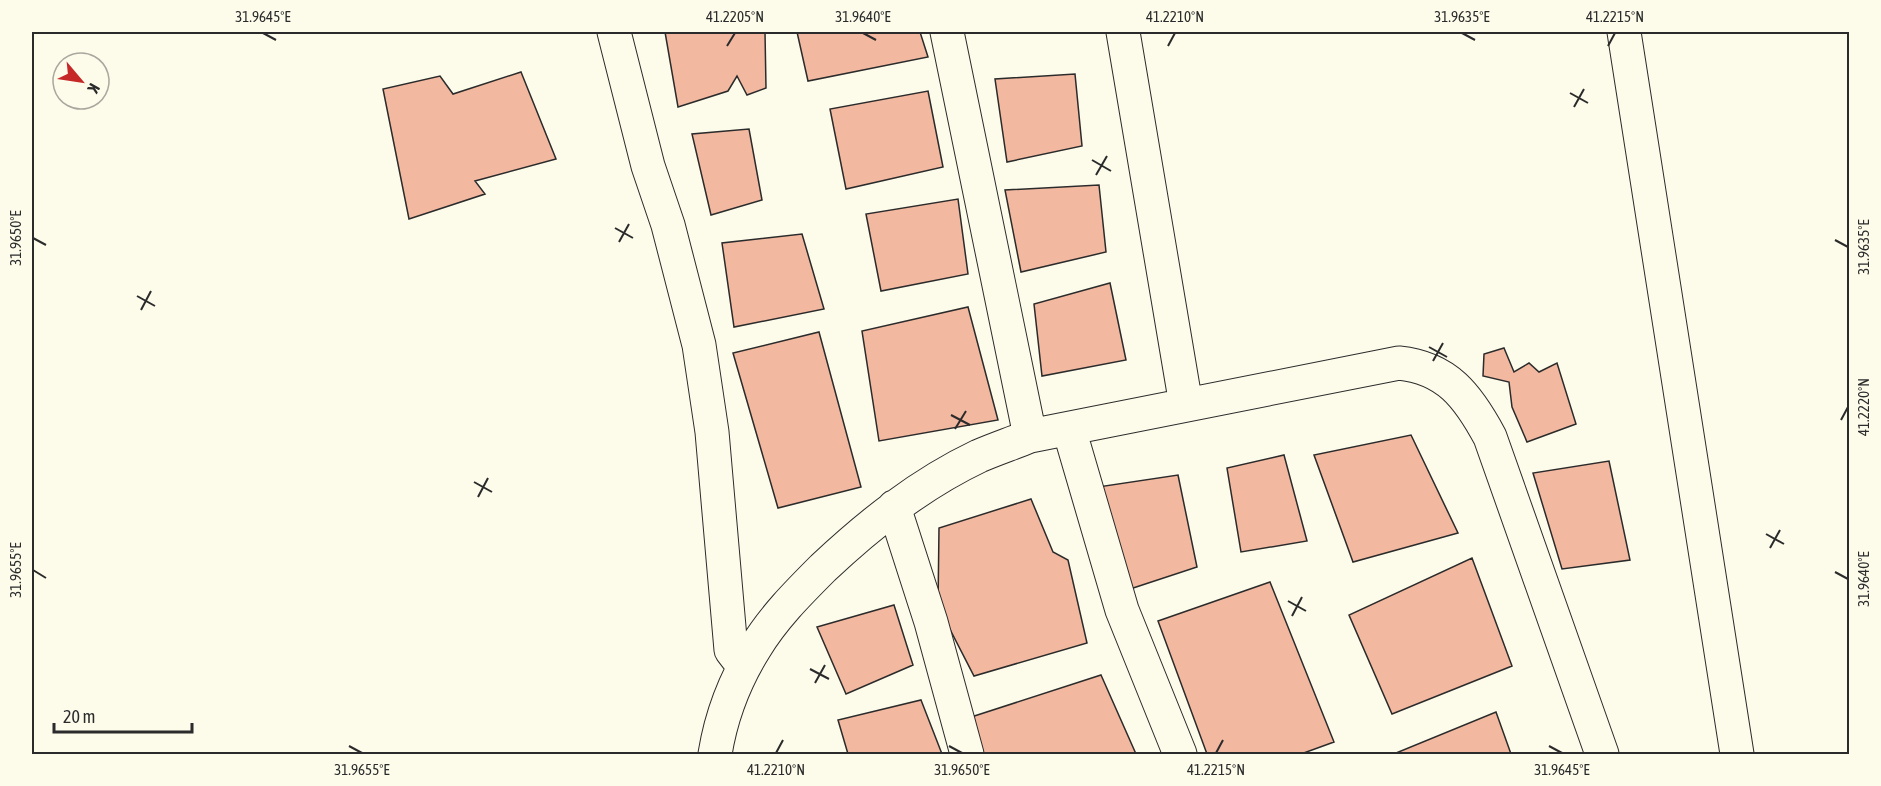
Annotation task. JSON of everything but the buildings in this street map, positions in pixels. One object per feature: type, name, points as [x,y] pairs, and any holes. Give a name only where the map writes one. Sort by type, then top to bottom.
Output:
[{"type":"street","points":[[614,32],[648,166],[668,225],[699,345],[712,432],[731,650],[744,667]]},
{"type":"street","points":[[947,32],[1030,436]]},
{"type":"street","points":[[1123,32],[1186,405]]},
{"type":"street","points":[[1624,32],[1737,754]]},
{"type":"street","points":[[715,754],[727,705],[744,667],[766,630],[794,597],[859,535],[894,507],[932,482],[979,456],[1030,436],[1399,363],[1417,365],[1435,371],[1444,378],[1470,404],[1490,437],[1602,754]]},
{"type":"street","points":[[1069,429],[1122,610],[1179,754]]},
{"type":"street","points":[[894,507],[931,622],[967,754]]}]
